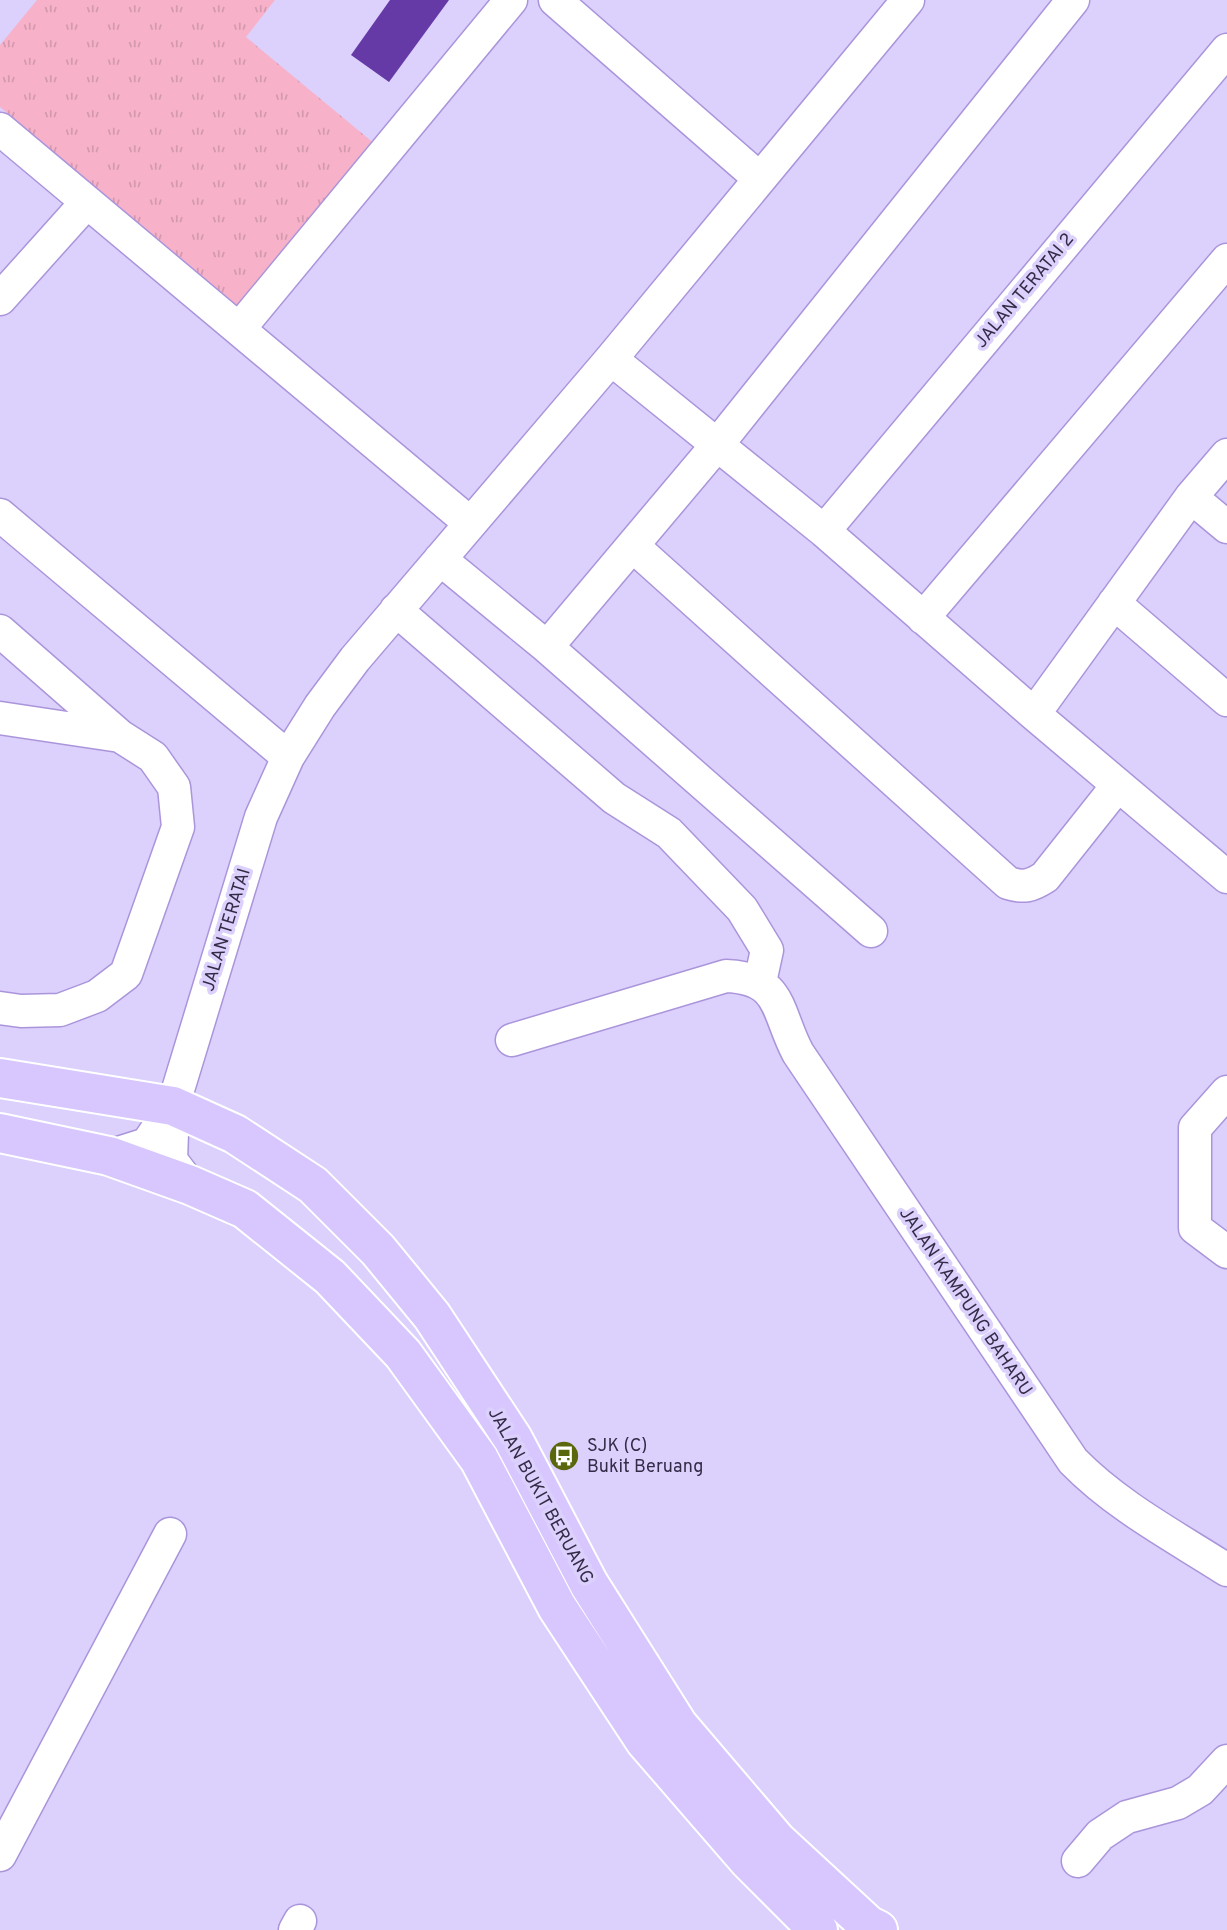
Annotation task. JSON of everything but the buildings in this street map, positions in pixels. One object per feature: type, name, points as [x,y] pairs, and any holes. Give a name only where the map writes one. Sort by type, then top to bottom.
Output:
[{"type":"main road","name":"JALAN BUKIT BERUANG","points":[[0,1078],[173,1106],[235,1133],[313,1185],[379,1250],[432,1316],[513,1439],[589,1584],[678,1725],[777,1841],[868,1925],[878,1930]]},
{"type":"main road","name":"JALAN BUKIT BERUANG","points":[[0,1133],[109,1156],[190,1185],[245,1209],[330,1277],[403,1353],[479,1459],[557,1607],[645,1741],[750,1861],[818,1930]]},
{"type":"street","points":[[239,329],[511,0]]},
{"type":"street","points":[[555,0],[760,179]]},
{"type":"street","name":"JALAN TERATAI","points":[[173,1106],[261,817],[288,757],[334,687],[396,610],[611,359],[908,0]]},
{"type":"street","points":[[547,648],[717,445],[1073,0]]},
{"type":"street","name":"JALAN TERATAI 2","points":[[824,531],[1227,50]]},
{"type":"street","points":[[0,129],[470,523]]},
{"type":"street","points":[[0,299],[87,202]]},
{"type":"street","points":[[923,618],[1227,260]]},
{"type":"street","points":[[611,359],[824,531],[1227,877]]},
{"type":"street","points":[[1034,714],[1191,497],[1227,455]]},
{"type":"street","points":[[1191,497],[1227,527]]},
{"type":"street","points":[[0,515],[288,757]]},
{"type":"street","points":[[634,547],[1008,883],[1020,887],[1031,886],[1045,877],[1118,785]]},
{"type":"street","points":[[440,559],[547,648],[871,931]]},
{"type":"street","points":[[1114,603],[1227,700]]},
{"type":"street","points":[[396,610],[614,798],[669,833],[742,909],[767,950],[760,982],[726,976],[512,1040]]},
{"type":"street","points":[[0,631],[120,736],[153,757],[174,787],[178,827],[126,974],[97,996],[60,1010],[21,1011],[0,1008]]},
{"type":"street","points":[[0,718],[120,736]]},
{"type":"street","name":"JALAN KAMPUNG BAHARU","points":[[760,982],[774,997],[798,1053],[1073,1461],[1096,1485],[1227,1570]]},
{"type":"street","points":[[1227,1092],[1195,1128],[1195,1228],[1227,1252]]},
{"type":"street","points":[[109,1156],[147,1144],[173,1106]]},
{"type":"street","points":[[173,1106],[171,1160],[190,1185]]},
{"type":"street","points":[[0,1855],[170,1534]]},
{"type":"street","points":[[1078,1861],[1100,1835],[1127,1817],[1178,1803],[1200,1790],[1227,1761]]},
{"type":"green space","points":[[37,0],[275,0],[246,37],[376,145],[239,308],[0,107],[0,45]]},
{"type":"place","name":"SJK (C) Bukit Beruang","points":[[564,1456]]}]
